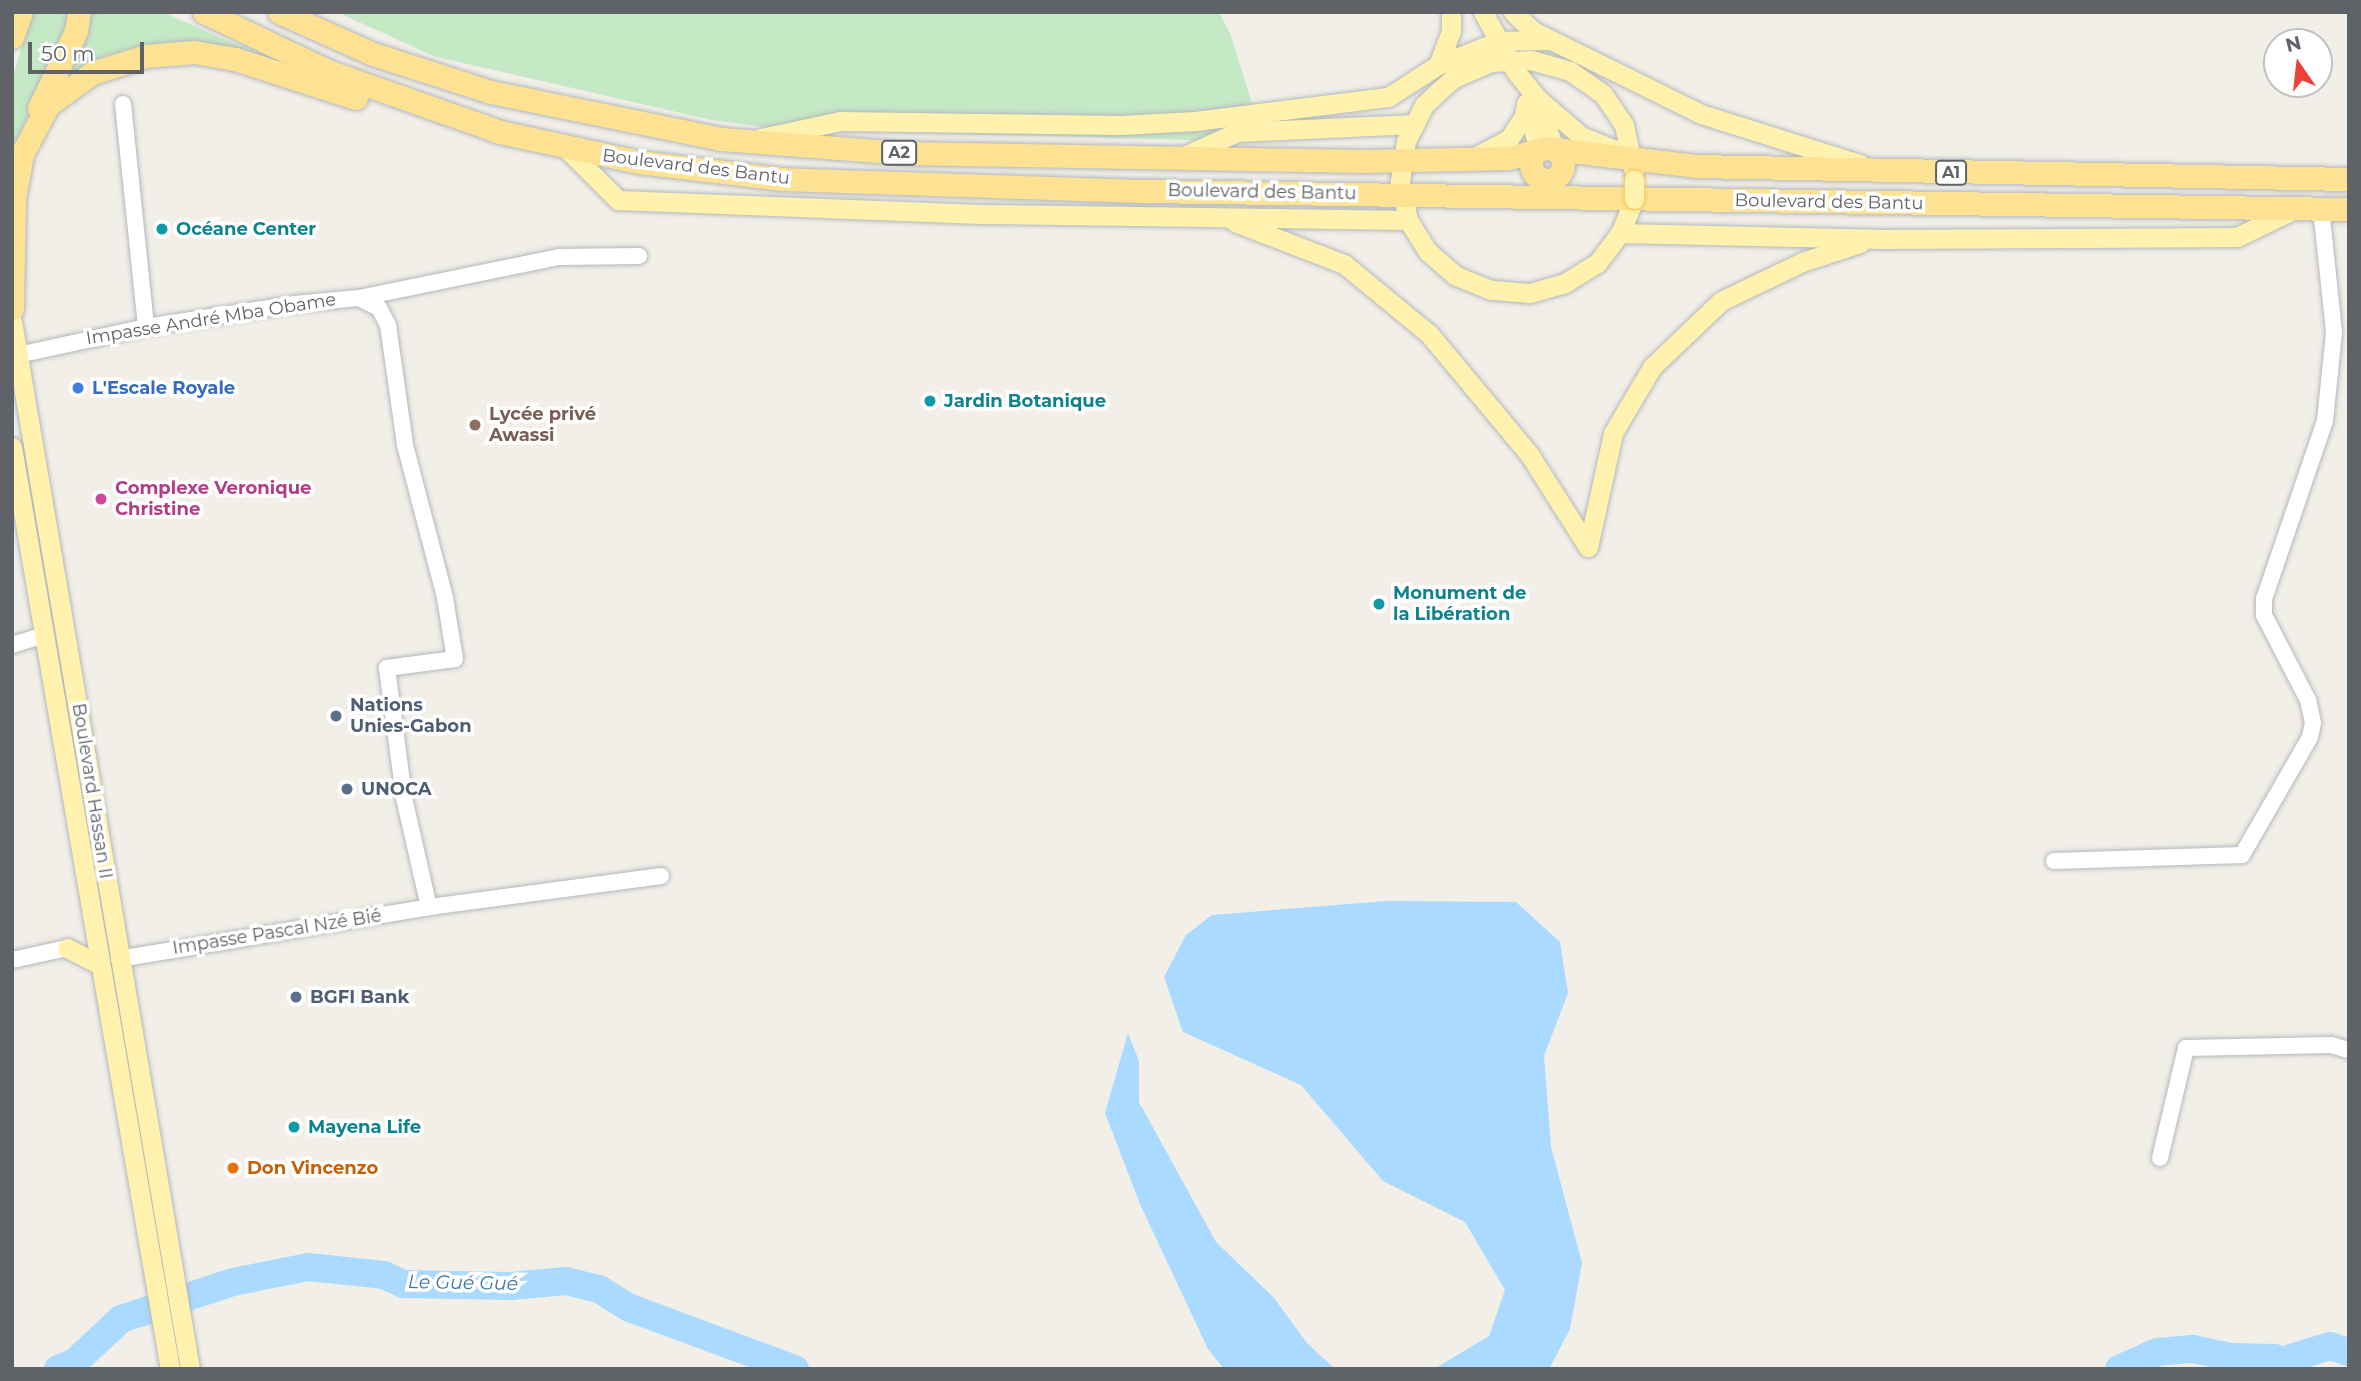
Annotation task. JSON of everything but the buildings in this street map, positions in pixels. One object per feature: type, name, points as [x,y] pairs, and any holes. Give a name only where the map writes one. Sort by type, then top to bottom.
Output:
[{"type":"highway","points":[[12,37],[21,12]]},
{"type":"highway","points":[[12,308],[14,199],[22,154],[76,32],[79,12]]},
{"type":"highway","name":"Boulevard des Bantu","points":[[204,12],[354,81],[535,141],[566,148],[781,179],[1276,192],[1402,191],[1600,198],[1634,180],[1696,166],[2349,179]]},
{"type":"highway","name":"Boulevard des Bantu","points":[[279,12],[373,54],[492,92],[642,126],[743,141],[904,153],[1179,158],[1468,159],[1509,158],[1546,150],[1634,180],[1880,203],[2349,209]]},
{"type":"highway","points":[[31,130],[48,105],[92,73],[136,58],[194,52],[288,74],[461,131],[500,140],[535,141]]},
{"type":"highway","points":[[1546,150],[1532,167],[1547,179]]},
{"type":"highway","points":[[1402,191],[1522,186],[1547,179],[1619,189],[1842,197],[1880,203]]},
{"type":"main road","points":[[1438,65],[1451,31],[1451,12]]},
{"type":"main road","points":[[1483,12],[1532,101],[1546,150]]},
{"type":"main road","points":[[1513,12],[1533,31],[1701,114],[1884,171]]},
{"type":"main road","points":[[743,141],[840,121],[1120,125],[1195,121],[1388,97],[1438,65],[1499,41],[1552,40]]},
{"type":"main road","points":[[1531,60],[1570,71],[1602,94],[1624,125],[1634,180],[1620,233],[1586,270],[1565,283],[1529,293],[1491,290],[1457,276],[1428,252],[1408,220],[1402,191],[1403,160],[1424,105],[1454,78],[1491,62],[1513,67],[1531,60]]},
{"type":"main road","points":[[1468,159],[1509,139],[1532,101]]},
{"type":"main road","points":[[1532,101],[1592,142],[1696,166]]},
{"type":"main road","points":[[1179,158],[1237,132],[1415,124]]},
{"type":"main road","points":[[566,148],[618,200],[646,198],[987,215],[1408,220]]},
{"type":"main road","points":[[1620,233],[1876,239],[2236,237],[2297,208]]},
{"type":"main road","points":[[1224,218],[1344,264],[1429,334],[1529,454],[1588,547],[1613,433],[1653,367],[1721,301],[1802,262],[1876,239]]},
{"type":"main road","name":"Boulevard Hassan II","points":[[12,321],[190,1369]]},
{"type":"main road","name":"Boulevard Hassan II","points":[[12,447],[170,1369]]},
{"type":"main road","points":[[92,925],[68,948],[99,964]]},
{"type":"street","points":[[123,104],[146,327]]},
{"type":"street","points":[[2054,861],[2242,855],[2310,737],[2313,723],[2308,700],[2264,615],[2264,599],[2325,421],[2334,332],[2321,208]]},
{"type":"street","points":[[359,298],[559,257],[639,256]]},
{"type":"street","name":"Impasse André Mba Obame","points":[[18,355],[146,327],[359,298],[379,308],[388,324],[405,444],[445,598],[455,659],[387,668],[404,798],[432,906]]},
{"type":"street","points":[[12,645],[44,635]]},
{"type":"street","name":"Impasse Pascal Nzé Bié","points":[[119,959],[432,906],[662,876]]},
{"type":"street","points":[[12,960],[68,948]]},
{"type":"street","points":[[2160,1158],[2186,1048],[2331,1045],[2349,1050]]},
{"type":"green space","points":[[32,12],[72,12],[53,65],[12,149],[12,80]]},
{"type":"green space","points":[[87,12],[163,12],[255,53],[223,48],[133,48],[101,57],[59,83]]},
{"type":"green space","points":[[337,12],[1219,12],[1231,36],[1264,142],[780,129],[712,120],[433,56]]},
{"type":"water","points":[[1386,901],[1516,902],[1560,942],[1568,993],[1544,1056],[1551,1147],[1582,1263],[1570,1329],[1549,1369],[1434,1369],[1489,1336],[1505,1290],[1465,1222],[1383,1181],[1301,1085],[1183,1032],[1164,977],[1186,935],[1212,915]]},
{"type":"water","points":[[1128,1033],[1139,1061],[1139,1102],[1216,1242],[1274,1298],[1307,1343],[1335,1369],[1224,1369],[1208,1349],[1140,1204],[1105,1113]]},
{"type":"waterway","name":"Le Gué Gué","points":[[58,1369],[75,1362],[121,1319],[233,1282],[308,1267],[384,1275],[403,1284],[511,1286],[566,1281],[599,1289],[630,1308],[795,1369]]},
{"type":"waterway","name":"Le Gué Gué","points":[[2291,1358],[2330,1346],[2349,1352]]},
{"type":"waterway","name":"Le Gué Gué","points":[[2119,1369],[2157,1352],[2193,1349],[2230,1357],[2275,1358]]},
{"type":"place","name":"Océane Center","points":[[162,229]]},
{"type":"place","name":"L'Escale Royale","points":[[78,388]]},
{"type":"place","name":"Jardin Botanique","points":[[930,401]]},
{"type":"place","name":"Lycée privé Awassi","points":[[475,425]]},
{"type":"place","name":"Complexe Veronique Christine","points":[[101,499]]},
{"type":"place","name":"Monument de la Libération","points":[[1379,604]]},
{"type":"place","name":"Nations Unies-Gabon","points":[[336,716]]},
{"type":"place","name":"UNOCA","points":[[347,789]]},
{"type":"place","name":"BGFI Bank","points":[[296,997]]},
{"type":"place","name":"Mayena Life","points":[[294,1127]]},
{"type":"place","name":"Don Vincenzo","points":[[233,1168]]}]
